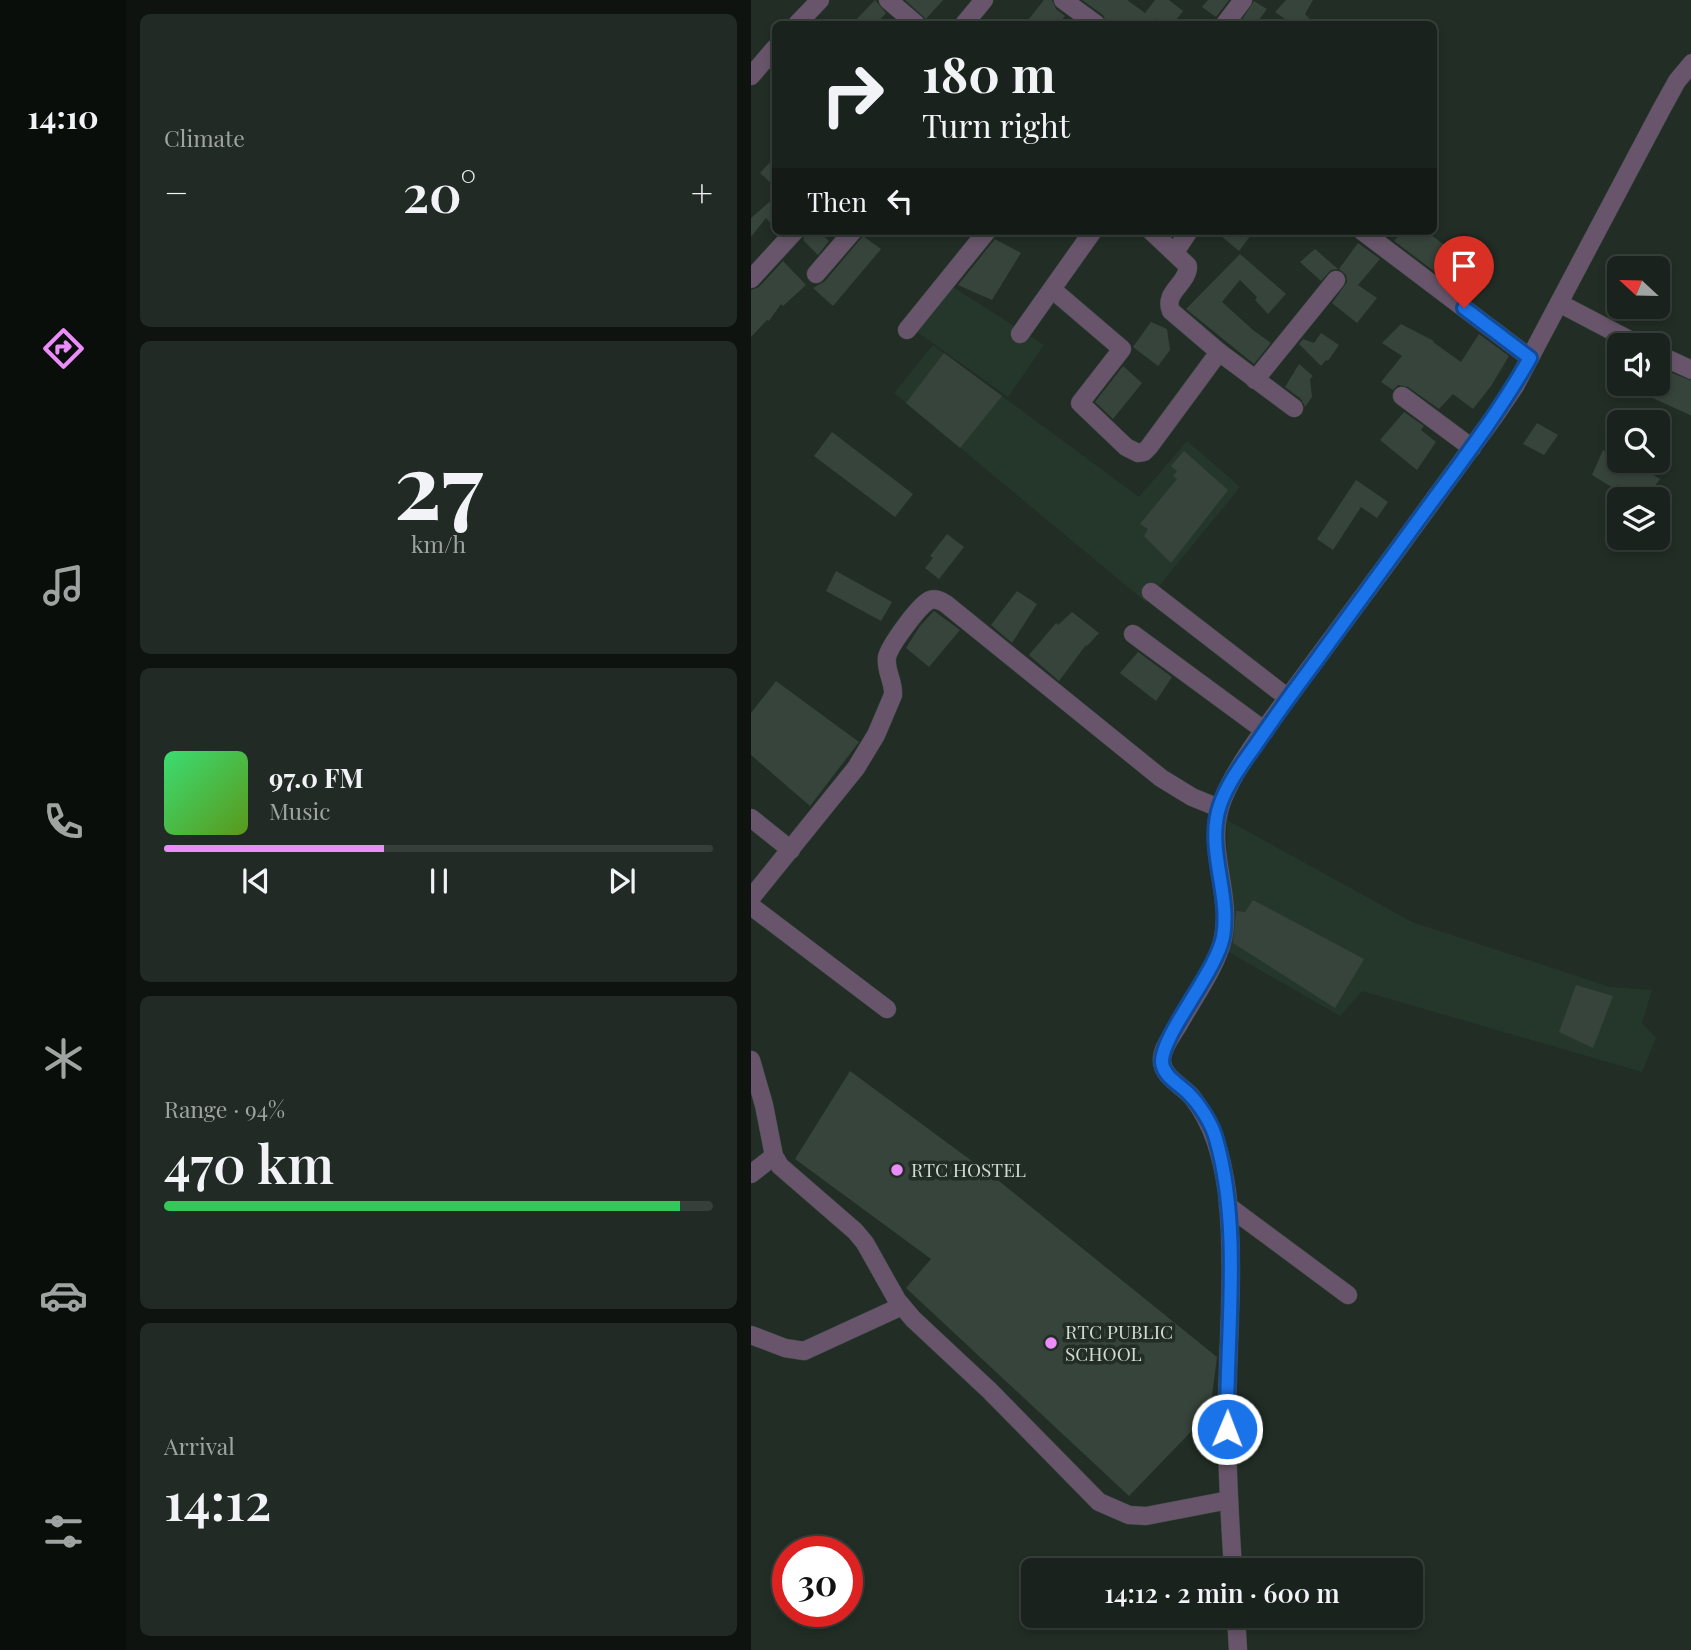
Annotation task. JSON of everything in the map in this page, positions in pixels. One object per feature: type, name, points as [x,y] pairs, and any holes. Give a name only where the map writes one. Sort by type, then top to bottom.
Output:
[{"type":"street","points":[[800,21],[820,0]]},
{"type":"street","points":[[888,0],[912,21]]},
{"type":"street","points":[[966,21],[984,0]]},
{"type":"street","points":[[1063,0],[1092,21]]},
{"type":"street","points":[[1227,21],[1243,0]]},
{"type":"street","points":[[751,76],[772,52]]},
{"type":"street","points":[[1232,1558],[1227,1408],[1230,1353],[1228,1206],[1216,1136],[1190,1095],[1164,1070],[1162,1058],[1166,1045],[1207,976],[1223,939],[1216,842],[1219,808],[1236,774],[1288,698],[1494,418],[1530,358],[1677,81],[1691,63]]},
{"type":"street","points":[[751,279],[791,235]]},
{"type":"street","points":[[816,274],[850,235]]},
{"type":"street","points":[[907,330],[984,235]]},
{"type":"street","points":[[1021,334],[1090,235]]},
{"type":"street","points":[[1156,235],[1185,261],[1188,272],[1170,298],[1168,305],[1171,311],[1219,352],[1294,408]]},
{"type":"street","points":[[1175,252],[1187,235]]},
{"type":"street","points":[[1367,235],[1530,358]]},
{"type":"street","points":[[1255,380],[1336,280]]},
{"type":"street","points":[[1053,290],[1122,349],[1080,403],[1132,451],[1144,452],[1149,447],[1219,352]]},
{"type":"street","points":[[1559,303],[1616,333]]},
{"type":"street","points":[[1670,360],[1691,370]]},
{"type":"street","points":[[1402,397],[1472,448]]},
{"type":"street","points":[[1151,592],[1288,698]]},
{"type":"street","points":[[751,898],[866,755],[893,695],[894,685],[887,670],[890,649],[929,600],[937,599],[946,604],[1161,778],[1191,797],[1219,808]]},
{"type":"street","points":[[1133,634],[1265,731]]},
{"type":"street","points":[[751,818],[791,850]]},
{"type":"street","points":[[751,906],[887,1009]]},
{"type":"street","points":[[751,1060],[767,1117],[774,1156],[792,1178],[860,1237],[902,1307],[990,1391],[1099,1502],[1129,1515],[1146,1516],[1229,1500]]},
{"type":"street","points":[[751,1174],[774,1156]]},
{"type":"street","points":[[1228,1206],[1348,1294]]},
{"type":"street","points":[[751,1335],[785,1348],[804,1351],[902,1307]]},
{"type":"street","points":[[1237,1628],[1238,1650]]},
{"type":"shaded area","points":[[945,282],[1044,345],[1008,397],[913,329]]},
{"type":"shaded area","points":[[933,345],[1139,497],[1187,441],[1240,487],[1146,602],[894,393]]},
{"type":"shaded area","points":[[1227,820],[1412,922],[1610,987],[1652,990],[1642,1023],[1656,1038],[1642,1072],[1362,991],[1340,1016],[1227,951]]},
{"type":"building","points":[[875,0],[886,13],[879,21],[855,21]]},
{"type":"building","points":[[905,0],[943,0],[926,19]]},
{"type":"building","points":[[1044,0],[1052,0],[1056,9],[1065,16],[1061,21],[1027,21]]},
{"type":"building","points":[[1082,0],[1127,0],[1145,13],[1155,0],[1169,0],[1183,11],[1175,21],[1160,21],[1155,18],[1158,21],[1106,21],[1103,15]]},
{"type":"building","points":[[1208,0],[1229,0],[1216,17],[1202,7]]},
{"type":"building","points":[[1286,0],[1313,0],[1305,14],[1309,18],[1306,21],[1288,21],[1275,12]]},
{"type":"building","points":[[1254,1],[1267,9],[1258,21],[1241,21]]},
{"type":"building","points":[[772,160],[772,184],[760,173]]},
{"type":"building","points":[[772,200],[772,224],[766,218],[751,237],[751,218]]},
{"type":"building","points":[[805,235],[822,235],[829,241],[818,255],[803,240]]},
{"type":"building","points":[[1220,235],[1251,235],[1239,251]]},
{"type":"building","points":[[1399,235],[1431,235],[1458,256],[1442,277],[1394,241]]},
{"type":"building","points":[[863,236],[881,249],[833,306],[813,288],[825,281]]},
{"type":"building","points":[[995,239],[1021,253],[992,300],[958,285]]},
{"type":"building","points":[[1358,243],[1380,259],[1358,285],[1377,298],[1357,323],[1332,303],[1347,282],[1346,275],[1339,269]]},
{"type":"building","points":[[1315,249],[1338,269],[1331,270],[1321,281],[1300,262]]},
{"type":"building","points":[[1240,254],[1286,294],[1268,314],[1255,300],[1257,297],[1240,280],[1222,302],[1271,343],[1254,364],[1186,309]]},
{"type":"building","points":[[783,261],[806,285],[783,306],[781,304],[769,321],[751,337],[751,290],[759,287]]},
{"type":"building","points":[[1151,322],[1167,329],[1170,350],[1158,366],[1133,347]]},
{"type":"building","points":[[1401,324],[1434,341],[1461,362],[1479,334],[1509,356],[1473,409],[1453,394],[1439,409],[1408,387],[1398,385],[1393,390],[1381,382],[1402,356],[1382,343]]},
{"type":"building","points":[[1321,333],[1339,345],[1321,366],[1299,344],[1303,339],[1314,343]]},
{"type":"building","points":[[944,353],[1002,396],[960,448],[906,403]]},
{"type":"building","points":[[1299,364],[1313,376],[1310,379],[1312,397],[1305,407],[1301,399],[1285,387]]},
{"type":"building","points":[[1123,366],[1142,383],[1113,419],[1095,402]]},
{"type":"building","points":[[1670,372],[1692,381],[1692,416],[1648,396],[1670,396]]},
{"type":"building","points":[[1404,412],[1424,426],[1421,430],[1436,442],[1417,470],[1380,440]]},
{"type":"building","points":[[1537,423],[1558,435],[1544,455],[1523,444]]},
{"type":"building","points":[[832,432],[913,494],[895,517],[814,456]]},
{"type":"building","points":[[1603,450],[1607,452],[1607,473],[1650,473],[1660,479],[1654,487],[1622,487],[1617,484],[1612,487],[1592,475]]},
{"type":"building","points":[[1184,451],[1228,490],[1171,563],[1144,536],[1148,529],[1140,524],[1177,479],[1173,476],[1177,471],[1171,466]]},
{"type":"building","points":[[1356,480],[1388,502],[1377,518],[1361,507],[1333,550],[1317,539]]},
{"type":"building","points":[[947,534],[964,547],[939,579],[925,568],[933,558],[930,556]]},
{"type":"building","points":[[836,571],[892,602],[881,621],[826,591]]},
{"type":"building","points":[[1017,591],[1037,604],[1012,643],[991,625]]},
{"type":"building","points":[[934,611],[960,630],[929,667],[906,648],[920,626]]},
{"type":"building","points":[[1072,612],[1099,633],[1086,645],[1059,681],[1029,655],[1056,623],[1058,625]]},
{"type":"building","points":[[1138,652],[1172,677],[1156,701],[1120,673]]},
{"type":"building","points":[[776,681],[859,742],[810,806],[751,755],[751,713]]},
{"type":"building","points":[[1253,900],[1364,959],[1335,1008],[1233,943],[1236,911],[1245,912]]},
{"type":"building","points":[[1576,985],[1613,996],[1593,1048],[1559,1032]]},
{"type":"building","points":[[850,1071],[999,1181],[1217,1357],[1210,1412],[1129,1496],[906,1288],[931,1259],[795,1159]]},
{"type":"place","name":"RTC HOSTEL","points":[[897,1170]]},
{"type":"place","name":"RTC PUBLIC SCHOOL","points":[[1051,1343]]},
{"type":"route","points":[[1227,1429],[1230,1353],[1229,1226],[1224,1174],[1216,1136],[1207,1119],[1190,1095],[1164,1070],[1162,1058],[1166,1045],[1207,976],[1223,939],[1224,920],[1216,824],[1226,792],[1288,698],[1494,418],[1530,358],[1464,308]]}]
